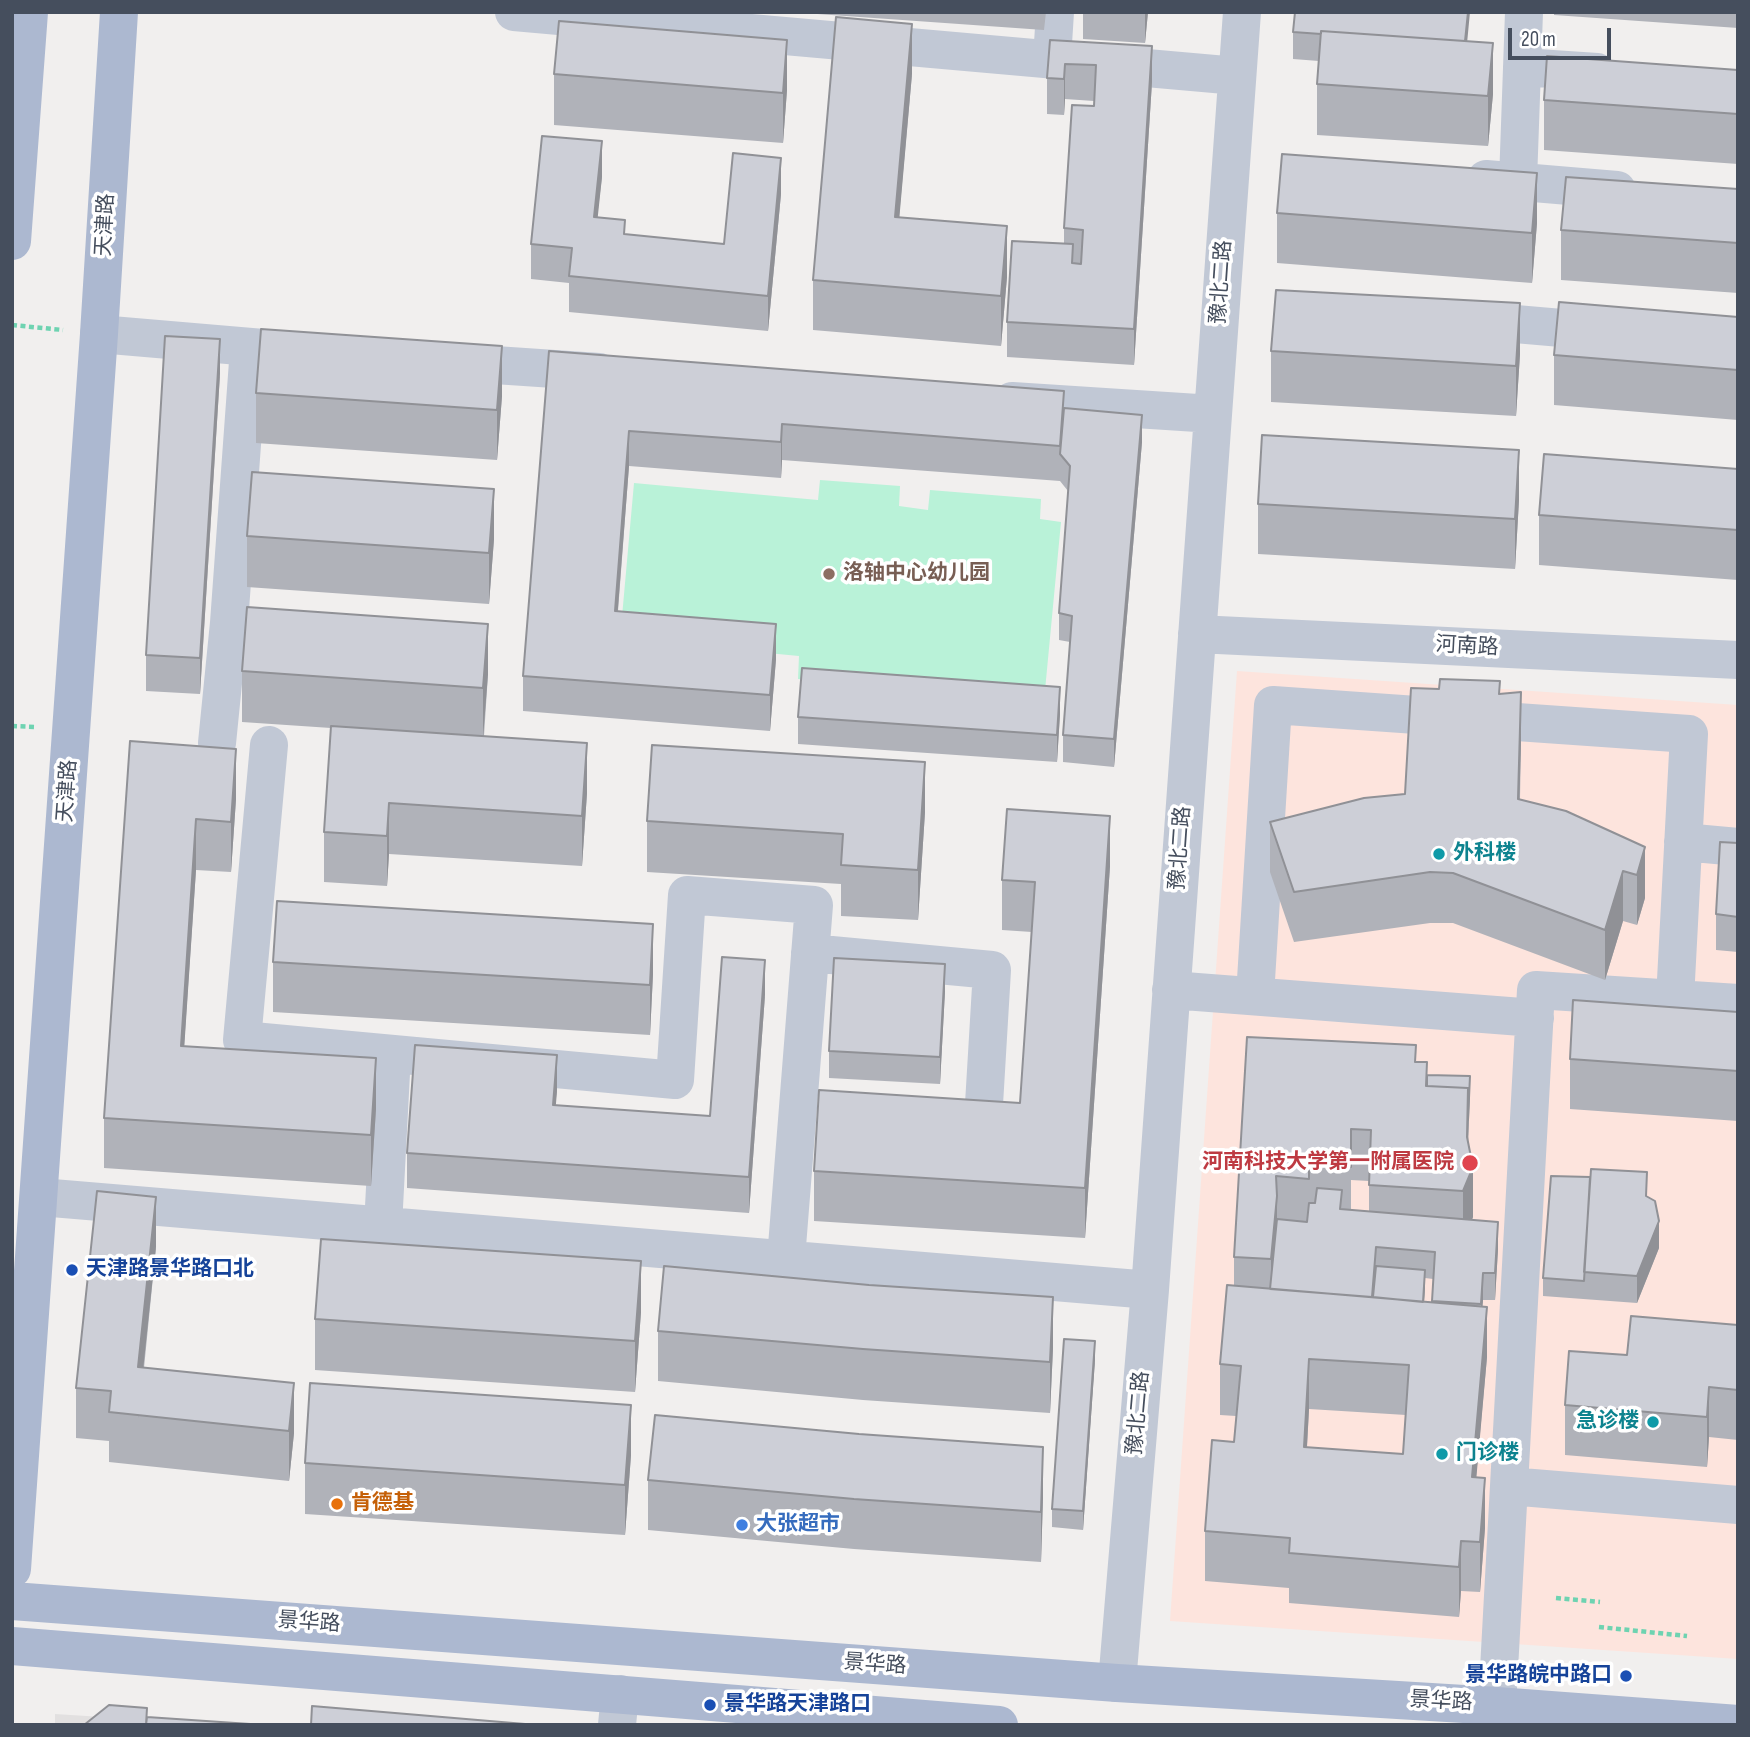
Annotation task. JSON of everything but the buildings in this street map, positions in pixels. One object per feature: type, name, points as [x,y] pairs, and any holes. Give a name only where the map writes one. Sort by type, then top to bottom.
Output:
[{"type":"main road","points":[[12,241],[29,12]]},
{"type":"main road","name":"天津路","points":[[12,1569],[40,1197],[119,12]]},
{"type":"main road","name":"景华路","points":[[12,1601],[1117,1683],[1738,1724]]},
{"type":"main road","points":[[12,1646],[619,1709],[999,1725]]},
{"type":"street","points":[[514,12],[1237,76]]},
{"type":"street","points":[[1052,59],[1055,12]]},
{"type":"street","name":"豫北二路","points":[[1117,1683],[1150,1290],[1242,12]]},
{"type":"street","points":[[1518,181],[1524,12]]},
{"type":"street","points":[[1522,66],[1630,74]]},
{"type":"street","points":[[1449,176],[1655,194]]},
{"type":"street","points":[[1432,316],[1640,335]]},
{"type":"street","points":[[99,334],[345,355]]},
{"type":"street","points":[[217,743],[229,623],[249,348]]},
{"type":"street","points":[[414,359],[635,375]]},
{"type":"street","points":[[979,398],[1213,414]]},
{"type":"street","points":[[239,481],[280,484]]},
{"type":"street","points":[[229,623],[270,626]]},
{"type":"street","name":"河南路","points":[[1197,634],[1738,660]]},
{"type":"street","points":[[1255,996],[1273,705],[1689,734],[1675,999]]},
{"type":"street","points":[[269,745],[242,1040],[675,1080],[670,943],[687,895],[814,905],[786,1259]]},
{"type":"street","points":[[1683,842],[1738,847]]},
{"type":"street","points":[[253,911],[295,914]]},
{"type":"street","points":[[810,953],[992,970],[983,1121],[917,1117]]},
{"type":"street","points":[[1171,990],[1535,1018]]},
{"type":"street","points":[[1497,1706],[1536,990],[1738,1003]]},
{"type":"street","points":[[383,1226],[392,1054]]},
{"type":"street","points":[[798,1110],[838,1112]]},
{"type":"street","points":[[40,1197],[1150,1290]]},
{"type":"street","points":[[1509,1486],[1738,1505]]},
{"type":"path","points":[[12,324],[99,334]]},
{"type":"path","points":[[1556,1598],[1600,1602]]},
{"type":"path","points":[[1599,1627],[1687,1636]]},
{"type":"shaded area","name":"河南科技大学第一附属医院","points":[[1237,671],[1738,705],[1738,1659],[1170,1621]]},
{"type":"shaded area","points":[[55,1714],[228,1725],[55,1725]]},
{"type":"green space","points":[[820,480],[900,486],[899,506],[928,510],[930,490],[1041,499],[1040,519],[1061,522],[1044,701],[798,679],[799,656],[620,639],[634,483],[818,500]]},
{"type":"place","name":"洛轴中心幼儿园","points":[[829,574]]},
{"type":"place","name":"外科楼","points":[[1439,854]]},
{"type":"place","name":"河南科技大学第一附属医院","points":[[1470,1163]]},
{"type":"place","name":"天津路景华路口北","points":[[72,1270]]},
{"type":"place","name":"急诊楼","points":[[1653,1422]]},
{"type":"place","name":"门诊楼","points":[[1442,1454]]},
{"type":"place","name":"肯德基","points":[[337,1504]]},
{"type":"place","name":"大张超市","points":[[742,1525]]},
{"type":"place","name":"景华路皖中路口","points":[[1626,1676]]},
{"type":"place","name":"景华路天津路口","points":[[710,1705]]}]
